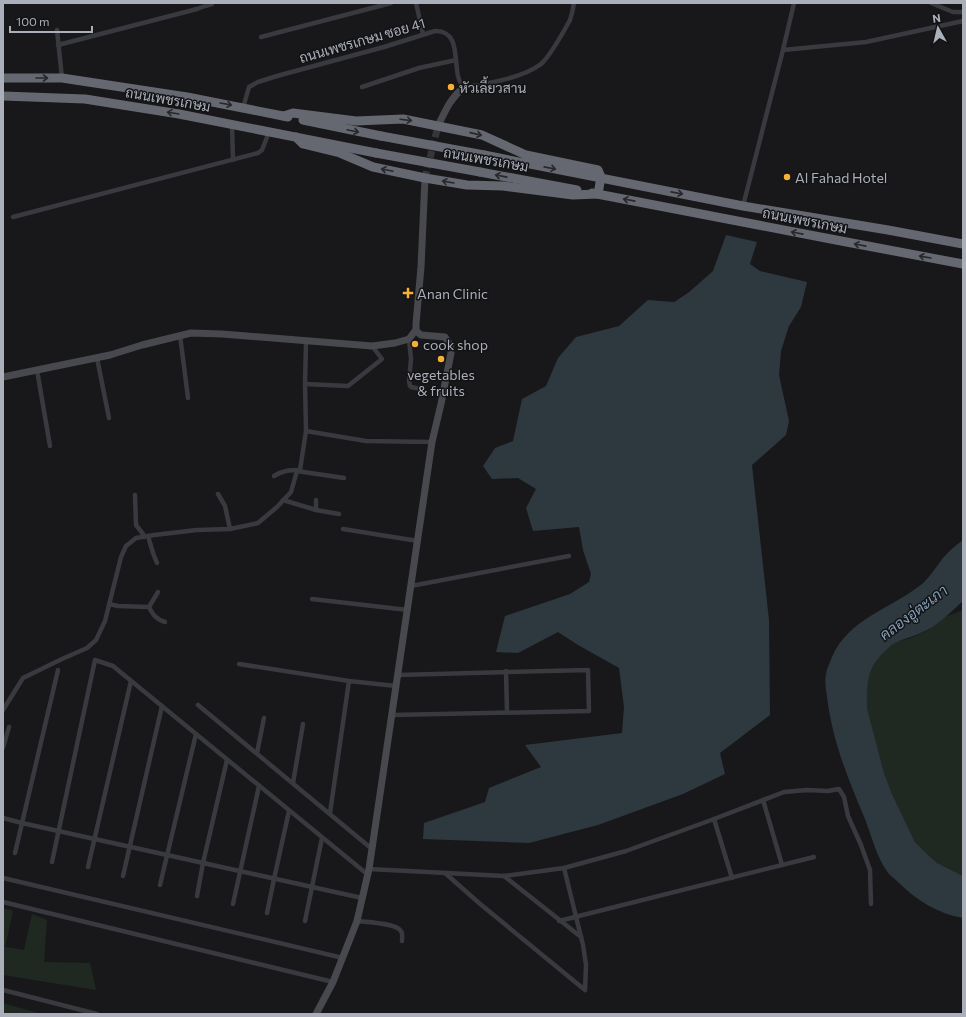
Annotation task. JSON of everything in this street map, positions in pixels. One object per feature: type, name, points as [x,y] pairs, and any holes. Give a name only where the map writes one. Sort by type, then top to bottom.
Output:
[{"type":"highway","name":"ถนนเพชรเกษม","points":[[3,78],[62,78],[187,97],[743,206],[963,244]]},
{"type":"highway","name":"ถนนเพชรเกษม","points":[[3,96],[85,99],[179,114],[376,153],[963,264]]},
{"type":"highway","points":[[284,116],[293,114],[356,121],[403,119],[482,135],[526,155],[598,170],[600,177],[598,194],[573,195],[503,186],[468,185],[425,178],[372,167],[340,153],[303,144],[296,137]]},
{"type":"street","points":[[261,37],[391,3]]},
{"type":"street","points":[[416,3],[424,34]]},
{"type":"street","points":[[438,126],[447,106],[464,87],[519,76],[542,63],[552,50],[570,20],[574,3]]},
{"type":"street","points":[[743,206],[794,3]]},
{"type":"street","points":[[931,3],[953,12],[963,12]]},
{"type":"street","points":[[58,45],[198,9],[212,4]]},
{"type":"street","points":[[783,50],[866,42],[963,21]]},
{"type":"street","points":[[57,30],[62,78]]},
{"type":"street","name":"ถนนเพชรเกษม ซอย 41","points":[[243,108],[249,88],[258,82],[436,31],[446,32],[450,36],[453,42],[460,81],[464,87]]},
{"type":"street","points":[[362,87],[420,68],[456,60]]},
{"type":"street","points":[[232,125],[233,160]]},
{"type":"street","points":[[13,217],[258,153],[262,150],[270,132]]},
{"type":"street","points":[[316,1014],[334,982],[358,921],[372,849],[432,442],[451,353],[450,345],[445,337],[421,335],[416,331],[421,267],[425,178]]},
{"type":"street","points":[[3,377],[97,358],[191,333],[222,334],[306,342],[372,346],[395,343],[409,339],[415,331]]},
{"type":"street","points":[[180,335],[188,398]]},
{"type":"street","points":[[409,339],[411,359],[409,384],[411,387],[421,388]]},
{"type":"street","points":[[3,710],[22,678],[87,648],[96,640],[104,621],[121,557],[126,546],[136,538],[197,530],[230,529],[258,523],[277,507],[291,492],[299,470],[306,431],[306,342]]},
{"type":"street","points":[[305,384],[348,386],[382,359],[372,346]]},
{"type":"street","points":[[97,358],[109,418]]},
{"type":"street","points":[[37,370],[50,446]]},
{"type":"street","points":[[306,431],[366,441],[432,442]]},
{"type":"street","points":[[274,476],[281,472],[299,470],[344,478]]},
{"type":"street","points":[[218,494],[225,506],[230,529]]},
{"type":"street","points":[[135,495],[136,525],[146,536],[158,563]]},
{"type":"street","points":[[283,500],[316,510],[338,514]]},
{"type":"street","points":[[316,500],[316,510]]},
{"type":"street","points":[[343,529],[418,540]]},
{"type":"street","points":[[411,586],[569,556]]},
{"type":"street","points":[[158,592],[150,607],[153,615],[159,620],[165,622]]},
{"type":"street","points":[[312,599],[408,610]]},
{"type":"street","points":[[109,604],[118,606],[150,607]]},
{"type":"street","points":[[52,862],[95,660],[113,666],[322,838],[368,872],[445,873],[504,876],[564,868],[626,851],[784,792],[807,790],[828,791],[839,789],[844,797],[848,816],[870,870],[871,904]]},
{"type":"street","points":[[239,664],[349,681],[396,686]]},
{"type":"street","points":[[15,853],[58,670]]},
{"type":"street","points":[[392,715],[589,711],[588,670],[398,675]]},
{"type":"street","points":[[506,672],[507,712]]},
{"type":"street","points":[[88,867],[131,681]]},
{"type":"street","points":[[330,814],[349,681]]},
{"type":"street","points":[[198,705],[372,849]]},
{"type":"street","points":[[123,876],[162,706]]},
{"type":"street","points":[[257,753],[264,718]]},
{"type":"street","points":[[293,783],[302,724]]},
{"type":"street","points":[[3,748],[9,727]]},
{"type":"street","points":[[160,885],[196,734]]},
{"type":"street","points":[[197,896],[203,863],[227,760]]},
{"type":"street","points":[[233,904],[259,786]]},
{"type":"street","points":[[763,800],[782,865]]},
{"type":"street","points":[[267,914],[289,811]]},
{"type":"street","points":[[3,818],[362,898]]},
{"type":"street","points":[[714,819],[732,878]]},
{"type":"street","points":[[305,921],[322,838]]},
{"type":"street","points":[[559,921],[814,857]]},
{"type":"street","points":[[445,873],[585,990],[586,965],[577,917],[564,868]]},
{"type":"street","points":[[504,876],[581,937]]},
{"type":"street","points":[[3,878],[343,958]]},
{"type":"street","points":[[3,902],[334,982]]},
{"type":"street","points":[[358,921],[394,926],[401,930],[402,941]]},
{"type":"street","points":[[3,990],[97,1014]]},
{"type":"shaded area","points":[[963,610],[963,876],[937,863],[915,842],[892,794],[884,773],[867,708],[867,684],[870,672],[877,659],[893,643],[911,638],[928,630],[945,617]]},
{"type":"shaded area","points":[[3,908],[13,911],[5,947],[24,950],[32,914],[47,920],[44,962],[90,963],[96,990],[3,975]]},
{"type":"shaded area","points":[[3,1003],[41,1014],[3,1014]]},
{"type":"water","points":[[726,235],[757,242],[750,264],[760,271],[807,282],[801,307],[789,326],[781,351],[779,375],[789,421],[786,435],[752,465],[769,620],[770,715],[720,753],[725,774],[683,794],[598,825],[529,843],[423,839],[424,823],[485,802],[489,788],[541,767],[525,745],[622,733],[624,707],[619,668],[558,632],[518,653],[496,652],[505,616],[570,594],[589,582],[591,574],[583,550],[579,527],[533,531],[526,508],[536,489],[518,478],[492,479],[483,466],[495,448],[513,441],[522,399],[546,386],[558,358],[576,337],[619,326],[648,300],[674,302],[688,293],[713,271]]},
{"type":"water","name":"คลองอู่ตะเภา","points":[[963,540],[963,601],[946,617],[932,627],[919,634],[893,644],[877,659],[870,672],[867,708],[884,773],[892,794],[915,842],[937,863],[963,876],[963,918],[936,910],[912,895],[890,875],[881,862],[838,748],[831,719],[825,682],[826,672],[832,657],[839,644],[849,633],[872,615],[922,584],[945,555]]},
{"type":"tunnel","points":[[425,178],[438,126]]},
{"type":"place","name":"หัวเลี้ยวสาน","points":[[451,87]]},
{"type":"place","name":"Al Fahad Hotel","points":[[787,177]]},
{"type":"place","name":"Anan Clinic","points":[[408,293]]},
{"type":"place","name":"cook shop","points":[[415,344]]},
{"type":"place","name":"vegetables & fruits","points":[[441,359]]}]
